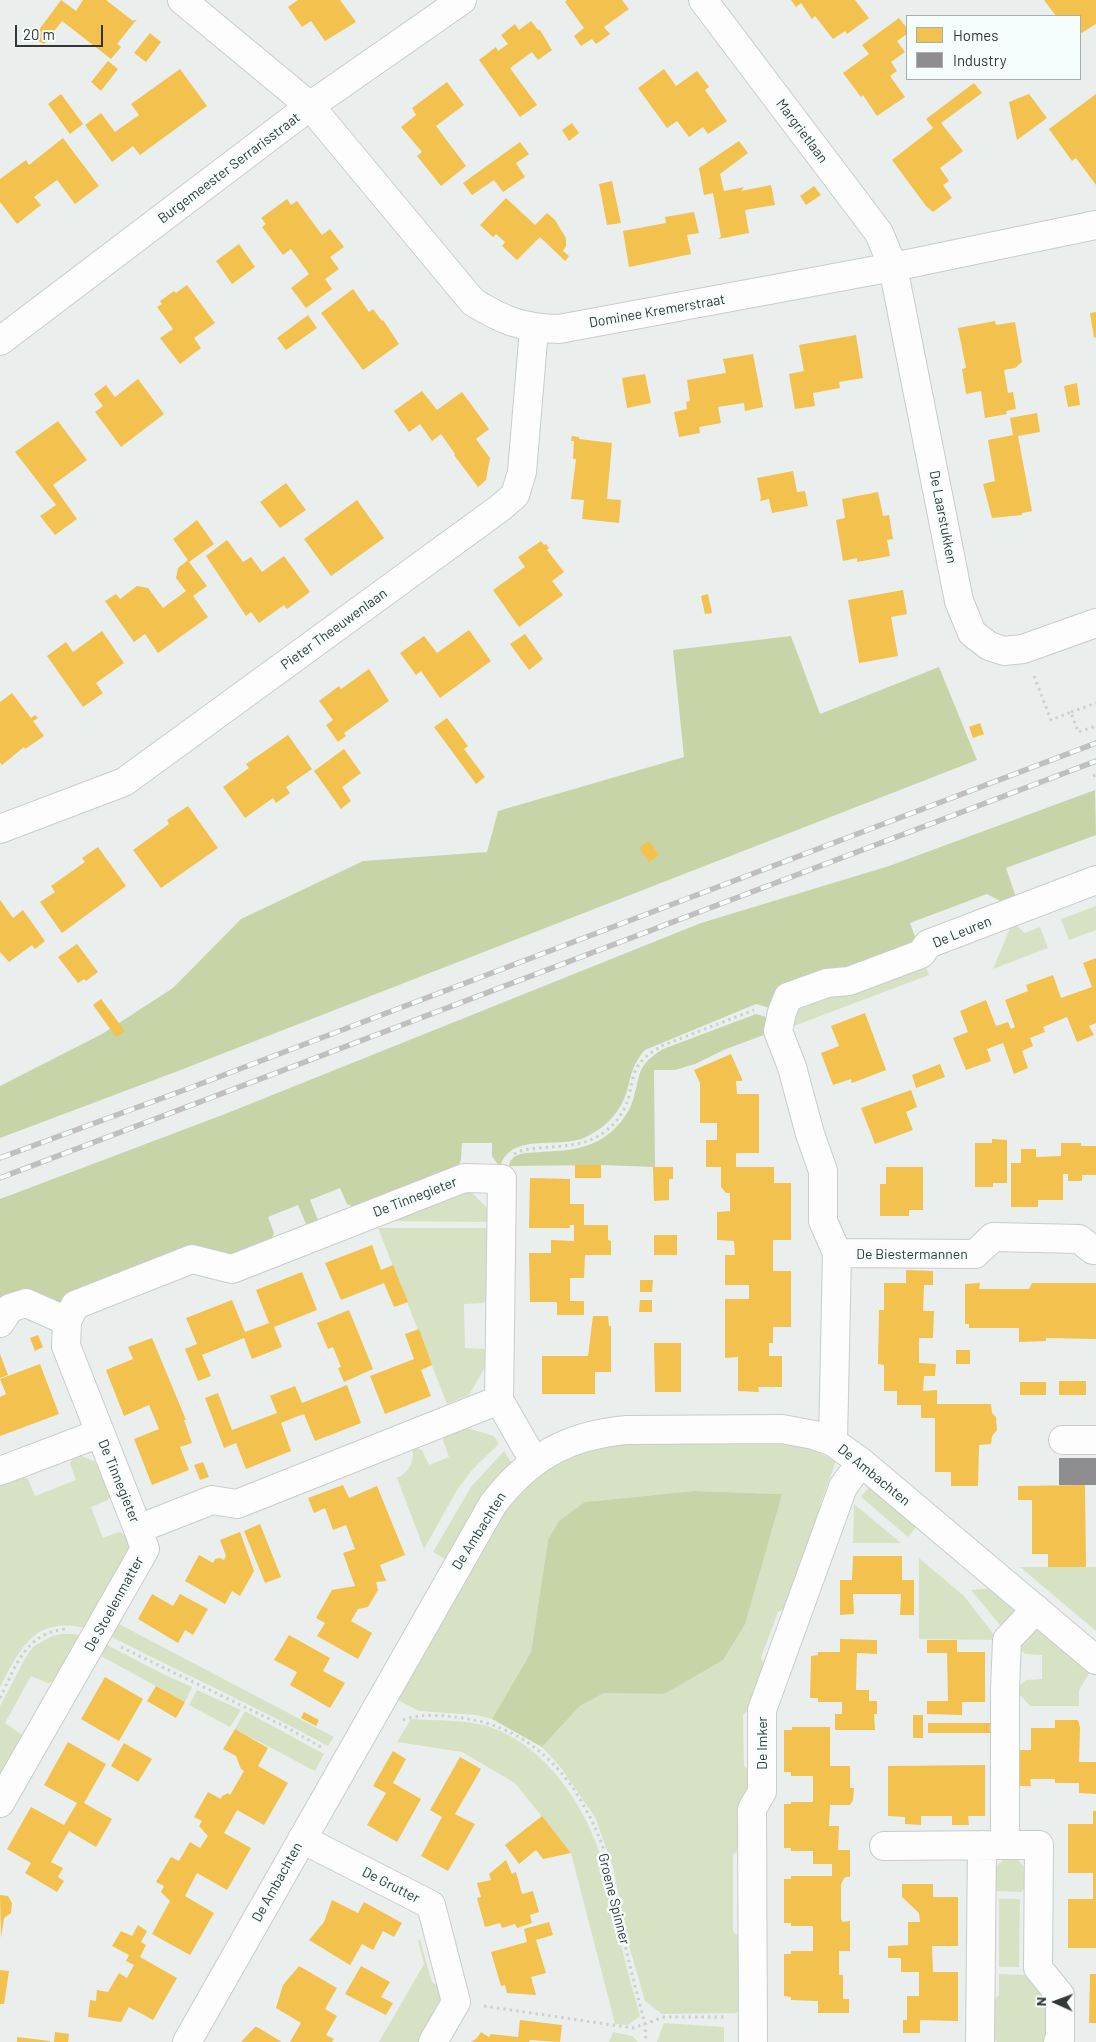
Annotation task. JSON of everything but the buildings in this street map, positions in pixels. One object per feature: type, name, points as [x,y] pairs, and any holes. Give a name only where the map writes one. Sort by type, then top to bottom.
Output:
[{"type":"street","name":"Dominee Kremerstraat","points":[[182,0],[310,106],[472,302],[508,321],[534,329],[559,329],[893,267],[1096,225]]},
{"type":"street","name":"Burgemeester Serrarisstraat","points":[[0,341],[310,106],[462,0]]},
{"type":"street","name":"Margrietlaan","points":[[703,0],[879,233],[893,267]]},
{"type":"street","name":"De Laarstukken","points":[[893,267],[959,601],[972,633],[989,646],[1004,651],[1023,649],[1096,623]]},
{"type":"street","name":"Pieter Theeuwenlaan","points":[[0,829],[124,782],[500,508],[515,494],[522,472],[534,329]]},
{"type":"street","name":"De Leuren","points":[[782,1012],[788,998],[827,983],[849,981],[921,954],[928,944],[1096,880]]},
{"type":"street","name":"De Biestermannen","points":[[782,1012],[778,1031],[792,1066],[810,1134],[823,1171],[823,1221],[837,1253],[833,1442]]},
{"type":"street","name":"De Tinnegieter","points":[[138,1529],[66,1346],[67,1321],[75,1305],[192,1259],[232,1269],[464,1178],[502,1179]]},
{"type":"street","points":[[502,1179],[499,1400],[534,1462]]},
{"type":"street","name":"De Biestermannen","points":[[837,1253],[975,1254],[993,1237],[1079,1239],[1093,1250],[1096,1250]]},
{"type":"street","points":[[0,1323],[10,1308],[26,1302],[67,1321]]},
{"type":"street","points":[[138,1529],[212,1500],[237,1504],[499,1400]]},
{"type":"street","name":"De Ambachten","points":[[187,2042],[481,1523],[510,1483],[534,1462],[557,1448],[581,1438],[605,1432],[627,1430],[782,1429],[814,1435],[833,1442],[861,1462],[1096,1660]]},
{"type":"street","name":"De Tinnegieter","points":[[0,1471],[100,1433]]},
{"type":"street","points":[[1063,1440],[1096,1440]]},
{"type":"street","name":"De Imker","points":[[753,2042],[752,1809],[762,1792],[762,1710],[843,1487],[861,1462]]},
{"type":"street","name":"De Stoelenmatter","points":[[0,1803],[145,1549],[138,1529]]},
{"type":"street","points":[[980,2042],[1007,1640],[1036,1609]]},
{"type":"street","name":"De Grutter","points":[[302,1839],[431,1905],[456,2002]]},
{"type":"street","points":[[884,1846],[1039,1845],[1038,1968],[1060,1995],[1060,2040],[1058,2042]]},
{"type":"street","points":[[433,2042],[456,2002]]},
{"type":"path","points":[[1023,649],[1051,720],[1096,703]]},
{"type":"path","points":[[1071,712],[1078,732],[1096,726]]},
{"type":"path","points":[[502,1179],[508,1158],[516,1152],[526,1149],[571,1146],[588,1142],[603,1133],[626,1109],[633,1076],[640,1062],[661,1046],[756,1009],[782,1012]]},
{"type":"path","points":[[0,1698],[22,1654],[41,1636],[48,1632],[74,1628],[110,1641],[284,1726],[346,1761]]},
{"type":"path","name":"Groene Spinner","points":[[363,1730],[416,1715],[467,1718],[491,1723],[537,1747],[557,1767],[592,1820],[609,1866],[645,2025],[646,2042]]},
{"type":"path","points":[[456,2002],[634,2028],[664,2017],[730,2018]]},
{"type":"green space","points":[[791,636],[820,714],[939,667],[977,760],[178,1071],[0,1138],[0,1086],[102,1034],[173,988],[241,919],[363,861],[487,852],[498,811],[684,757],[673,650]]},
{"type":"green space","points":[[1095,790],[1096,835],[1006,868],[1016,897],[1002,902],[987,894],[910,923],[919,948],[845,975],[829,968],[780,986],[770,1008],[756,1004],[645,1050],[635,1064],[621,1106],[607,1123],[588,1136],[564,1142],[526,1145],[515,1149],[506,1156],[500,1167],[492,1156],[492,1143],[462,1143],[461,1160],[456,1171],[359,1209],[347,1204],[340,1188],[310,1200],[318,1220],[313,1228],[306,1224],[298,1205],[268,1217],[274,1233],[269,1245],[230,1260],[199,1247],[55,1304],[0,1301],[0,1199],[225,1114],[701,923],[889,866]]},
{"type":"green space","points":[[1096,906],[1096,930],[1069,940],[1061,919]]},
{"type":"green space","points":[[1016,925],[1025,933],[1040,927],[1048,948],[993,969],[1010,928]]},
{"type":"green space","points":[[924,961],[929,975],[786,1029],[795,1009]]},
{"type":"green space","points":[[756,1014],[766,1017],[772,1032],[726,1049],[695,1064],[675,1070],[654,1070],[655,1167],[601,1165],[509,1166],[513,1158],[521,1154],[571,1149],[586,1146],[600,1140],[616,1128],[631,1106],[641,1071],[648,1060],[654,1055],[663,1049]]},
{"type":"green space","points":[[465,1186],[492,1213],[491,1222],[377,1221]]},
{"type":"green space","points":[[378,1228],[492,1228],[491,1295],[483,1303],[464,1304],[465,1348],[484,1349],[492,1355],[469,1395],[447,1404]]},
{"type":"green space","points":[[460,1426],[494,1436],[499,1444],[473,1469],[457,1490],[424,1549],[397,1478],[408,1469],[412,1461],[412,1446],[422,1450],[429,1465],[449,1457],[443,1440],[447,1430]]},
{"type":"green space","points":[[626,1443],[796,1444],[810,1448],[836,1461],[820,1505],[819,1527],[791,1607],[778,1612],[761,1658],[767,1671],[755,1705],[743,1715],[744,1766],[753,1775],[743,1845],[733,1855],[733,1931],[743,1942],[743,2007],[736,2013],[662,2014],[645,2001],[628,1942],[613,1867],[595,1817],[561,1768],[542,1747],[580,1706],[604,1693],[664,1694],[782,1494],[694,1491],[585,1502],[548,1540],[531,1652],[492,1719],[476,1715],[419,1711],[396,1699],[502,1514],[515,1499],[541,1475],[556,1465],[588,1451]]},
{"type":"green space","points":[[504,1451],[512,1463],[484,1493],[445,1559],[433,1552],[471,1487]]},
{"type":"green space","points":[[74,1453],[103,1465],[113,1490],[108,1500],[91,1507],[103,1538],[119,1532],[132,1538],[135,1546],[89,1629],[55,1626],[43,1630],[32,1637],[16,1659],[0,1687],[0,1481],[16,1475],[28,1479],[35,1496],[76,1480],[70,1464]]},
{"type":"green space","points":[[869,1487],[916,1527],[908,1537],[861,1497]]},
{"type":"green space","points":[[694,1491],[782,1494],[745,1624],[723,1660],[664,1694],[604,1693],[580,1706],[542,1747],[492,1719],[531,1652],[548,1540],[559,1521],[585,1502]]},
{"type":"green space","points":[[854,1504],[901,1543],[853,1543]]},
{"type":"green space","points":[[919,1558],[964,1596],[998,1640],[919,1639]]},
{"type":"green space","points":[[1020,1567],[1096,1567],[1096,1631]]},
{"type":"green space","points":[[990,1588],[1017,1611],[1004,1630],[971,1590]]},
{"type":"green space","points":[[119,1624],[334,1737],[328,1746],[112,1637]]},
{"type":"green space","points":[[1036,1627],[1090,1672],[1079,1690],[1079,1706],[1030,1706],[1017,1692],[1017,1688],[1026,1680],[1042,1679],[1042,1655],[1025,1654],[1017,1646]]},
{"type":"green space","points":[[74,1634],[84,1637],[60,1680],[48,1683],[31,1676],[5,1723],[21,1734],[24,1743],[0,1786],[0,1706],[27,1655],[34,1646],[52,1636]]},
{"type":"green space","points":[[107,1645],[192,1687],[185,1702],[101,1656]]},
{"type":"green space","points":[[197,1690],[241,1710],[230,1727],[189,1705]]},
{"type":"green space","points":[[245,1711],[324,1754],[315,1771],[235,1729]]},
{"type":"green space","points":[[411,1719],[459,1721],[478,1724],[509,1735],[546,1763],[562,1781],[587,1822],[597,1844],[609,1884],[620,1940],[640,2016],[628,2025],[615,2024],[571,1853],[515,1783],[462,1752],[397,1742]]},
{"type":"green space","points":[[1016,1858],[1030,1873],[1030,1883],[1021,1892],[997,1891],[989,1885],[989,1873],[1004,1859]]},
{"type":"green space","points":[[999,1899],[1020,1899],[1019,1967],[999,1967]]},
{"type":"green space","points":[[418,1940],[420,1940],[432,1982],[443,1990],[446,1998],[422,2042],[379,2042],[424,1964]]},
{"type":"green space","points":[[999,1974],[1025,1975],[1051,2000],[1051,2034],[1043,2042],[997,2042],[989,2034],[989,2004],[999,1995]]},
{"type":"green space","points":[[664,2023],[724,2027],[724,2042],[657,2042]]},
{"type":"green space","points":[[613,2032],[632,2036],[638,2042],[609,2042]]},
{"type":"railway","points":[[0,1158],[187,1089],[1096,743]]},
{"type":"railway","points":[[0,1178],[1096,761]]}]
